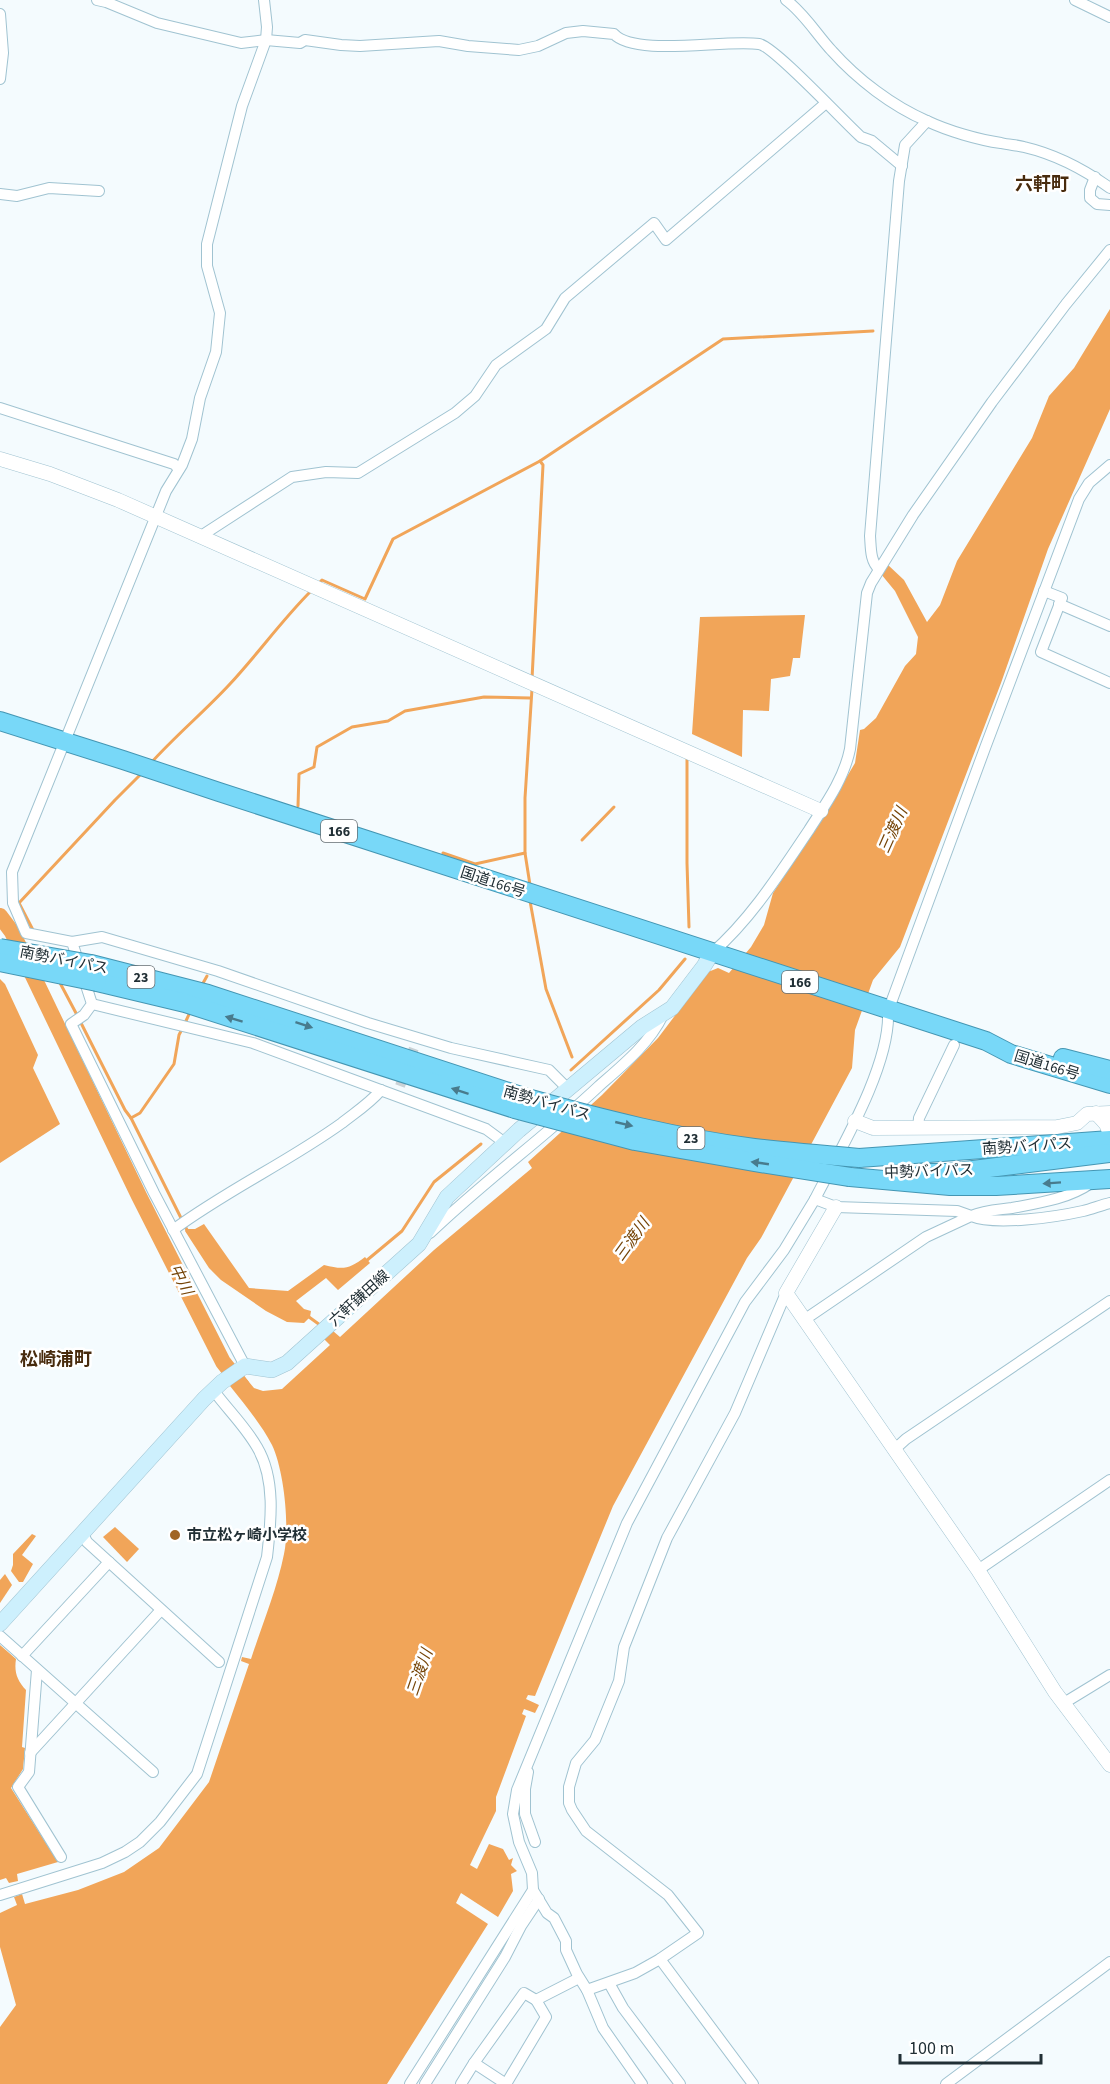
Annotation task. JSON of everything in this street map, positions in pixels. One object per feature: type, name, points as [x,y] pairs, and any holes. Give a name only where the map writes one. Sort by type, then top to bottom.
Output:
[{"type":"highway","name":"国道166号","points":[[0,721],[986,1041],[1011,1054],[1110,1084]]},
{"type":"highway","name":"南勢バイパス","points":[[0,948],[91,964],[196,999],[258,1027],[521,1103],[634,1141],[818,1171]]},
{"type":"highway","name":"南勢バイパス","points":[[0,962],[196,999]]},
{"type":"highway","name":"国道166号","points":[[986,1041],[1015,1044],[1110,1071]]},
{"type":"highway","name":"南勢バイパス","points":[[521,1103],[854,1169],[900,1154],[1109,1140]]},
{"type":"highway","name":"中勢バイパス","points":[[818,1171],[902,1164],[1039,1162],[1109,1140]]},
{"type":"highway","name":"23","points":[[854,1169],[950,1186],[996,1186],[1103,1179]]},
{"type":"main road","name":"六軒鎌田線","points":[[245,1366],[264,1370],[279,1368],[320,1334],[419,1244],[447,1197],[505,1143],[642,1027],[672,1008],[712,953]]},
{"type":"main road","points":[[0,1624],[204,1399],[245,1366]]},
{"type":"street","points":[[97,0],[157,23],[241,43],[266,40],[300,43],[305,40],[360,46],[439,41],[485,48],[519,50],[538,46],[566,33],[583,32],[614,34],[618,39],[646,47],[762,44],[790,67],[861,137],[872,141],[902,166]]},
{"type":"street","points":[[264,0],[266,40],[242,106],[208,237],[207,266],[218,305],[220,324],[216,352],[200,398],[192,440],[179,469],[166,490],[12,873],[13,903],[26,933],[72,942],[102,937],[218,971],[416,1043],[452,1047],[549,1070],[569,1090]]},
{"type":"street","points":[[786,0],[833,52],[856,73],[878,91],[927,121],[965,134],[1050,155],[1095,177],[1110,188]]},
{"type":"street","points":[[1075,0],[1110,17]]},
{"type":"street","points":[[0,14],[3,53],[0,79]]},
{"type":"street","points":[[201,536],[292,477],[326,472],[358,473],[455,413],[475,396],[496,365],[546,329],[565,298],[654,223],[666,240],[826,103]]},
{"type":"street","points":[[879,569],[872,560],[870,536],[902,166],[905,145],[927,121]]},
{"type":"street","points":[[1095,177],[1090,190],[1090,198],[1097,204],[1110,205]]},
{"type":"street","points":[[0,194],[17,196],[49,188],[99,191]]},
{"type":"street","points":[[712,953],[726,941],[777,879],[821,811],[848,761],[867,592],[879,569],[913,515],[992,402],[1110,250]]},
{"type":"street","points":[[0,408],[174,464],[179,469]]},
{"type":"street","points":[[0,459],[78,484],[201,536],[821,811]]},
{"type":"street","points":[[642,2084],[603,2028],[589,1989],[579,1978],[566,1950],[566,1941],[554,1918],[547,1913],[536,1894],[532,1873],[519,1842],[513,1814],[517,1790],[627,1523],[745,1302],[784,1250],[815,1199],[855,1121],[878,1069],[889,1025],[888,1011],[1079,499],[1089,483],[1110,465]]},
{"type":"street","points":[[1044,591],[1062,598],[1041,652],[1110,683]]},
{"type":"street","points":[[1059,604],[1110,626]]},
{"type":"street","points":[[72,942],[92,1004]]},
{"type":"street","points":[[258,1027],[270,991]]},
{"type":"street","points":[[92,1004],[84,1015],[71,1024],[180,1225],[245,1366]]},
{"type":"street","points":[[92,1004],[190,1027],[258,1027],[381,1090],[398,1091],[486,1129],[505,1143]]},
{"type":"street","points":[[419,1244],[467,1198],[537,1142],[627,1060],[655,1032],[663,1015]]},
{"type":"street","points":[[918,1128],[919,1118],[954,1045]]},
{"type":"street","points":[[180,1225],[204,1207],[319,1140],[372,1100],[381,1090]]},
{"type":"street","points":[[855,1121],[873,1128],[1062,1127],[1077,1123],[1087,1114],[1103,1113],[1109,1140]]},
{"type":"street","points":[[804,1320],[926,1237],[983,1210],[1036,1203],[1072,1195],[1103,1179]]},
{"type":"street","points":[[815,1199],[837,1207],[957,1211],[982,1221],[1026,1219],[1082,1211],[1110,1203]]},
{"type":"street","points":[[589,1989],[635,1973],[698,1933],[668,1895],[586,1831],[569,1803],[569,1787],[576,1763],[595,1740],[619,1681],[624,1647],[667,1538],[735,1413],[786,1293],[837,1207]]},
{"type":"street","points":[[786,1293],[978,1570],[1064,1703],[1110,1765]]},
{"type":"street","points":[[895,1449],[906,1439],[1110,1300]]},
{"type":"street","points":[[4,1894],[102,1863],[125,1852],[140,1842],[160,1822],[197,1774],[267,1557],[270,1525],[268,1477],[261,1455],[218,1387]]},
{"type":"street","points":[[978,1570],[1110,1480]]},
{"type":"street","points":[[82,1532],[87,1542],[219,1662]]},
{"type":"street","points":[[22,1656],[109,1562]]},
{"type":"street","points":[[30,1753],[161,1610]]},
{"type":"street","points":[[0,1636],[153,1772]]},
{"type":"street","points":[[37,1670],[29,1772],[18,1787],[60,1857]]},
{"type":"street","points":[[1064,1703],[1110,1675]]},
{"type":"street","points":[[525,1767],[529,1774],[525,1789],[525,1814],[535,1842]]},
{"type":"street","points":[[410,2084],[536,1894]]},
{"type":"street","points":[[425,2084],[505,1957],[536,1894]]},
{"type":"street","points":[[660,1959],[753,2084]]},
{"type":"street","points":[[946,2084],[1110,1962]]},
{"type":"street","points":[[536,2000],[579,1978]]},
{"type":"street","points":[[609,1983],[622,2008],[680,2084]]},
{"type":"street","points":[[460,2084],[474,2063],[524,1993],[536,2000],[546,2017],[506,2084],[474,2063]]},
{"type":"water","name":"三渡川","points":[[1110,309],[1110,409],[1048,549],[1001,683],[900,947],[873,980],[855,1030],[852,1068],[613,1506],[535,1696],[528,1695],[526,1699],[539,1705],[535,1713],[524,1709],[522,1714],[526,1716],[496,1797],[496,1811],[470,1865],[477,1869],[489,1844],[503,1849],[509,1860],[513,1858],[511,1865],[517,1871],[511,1874],[513,1891],[498,1917],[461,1893],[456,1903],[488,1924],[387,2084],[0,2084],[0,2027],[16,2005],[0,1947],[0,1913],[17,1905],[14,1897],[22,1894],[25,1904],[78,1890],[124,1872],[159,1848],[209,1782],[249,1664],[241,1661],[242,1657],[251,1659],[273,1594],[286,1543],[283,1483],[268,1437],[230,1386],[244,1376],[254,1388],[263,1391],[282,1389],[330,1345],[324,1339],[333,1331],[340,1337],[434,1250],[532,1168],[528,1162],[602,1095],[658,1038],[708,972],[718,968],[729,973],[751,947],[764,925],[773,893],[855,763],[860,730],[876,718],[905,666],[916,654],[918,637],[895,591],[881,574],[887,564],[904,580],[927,622],[940,605],[957,561],[1032,438],[1049,396],[1074,368]]},
{"type":"water","points":[[805,615],[800,658],[793,658],[790,676],[771,679],[769,711],[743,710],[742,757],[692,734],[700,617]]},
{"type":"water","points":[[0,979],[5,984],[38,1055],[33,1068],[60,1124],[0,1163]]},
{"type":"water","points":[[204,1224],[249,1288],[288,1291],[324,1265],[337,1268],[346,1267],[365,1257],[370,1263],[338,1290],[326,1278],[296,1301],[304,1309],[311,1311],[310,1317],[304,1323],[287,1322],[266,1311],[221,1280],[209,1268],[185,1231]]},
{"type":"water","points":[[115,1527],[139,1549],[127,1562],[103,1537]]},
{"type":"water","points":[[32,1534],[36,1536],[22,1555],[33,1564],[23,1582],[19,1582],[11,1571],[13,1554]]},
{"type":"water","points":[[5,1574],[12,1585],[0,1603],[0,1580]]},
{"type":"water","points":[[0,1645],[16,1659],[17,1676],[26,1690],[22,1747],[25,1748],[23,1769],[11,1788],[58,1862],[17,1874],[18,1881],[9,1883],[6,1878],[0,1880]]},
{"type":"waterway","points":[[318,584],[322,580],[365,599],[393,539],[540,461],[723,339],[873,331]]},
{"type":"waterway","points":[[532,679],[543,465],[540,461]]},
{"type":"waterway","points":[[150,764],[229,685],[311,591]]},
{"type":"waterway","points":[[530,885],[525,853],[525,798],[532,689]]},
{"type":"waterway","points":[[298,806],[299,774],[314,767],[317,747],[352,727],[388,721],[405,711],[484,697],[530,698]]},
{"type":"waterway","points":[[687,757],[689,927]]},
{"type":"waterway","points":[[34,932],[19,903],[142,773]]},
{"type":"waterway","points":[[582,840],[614,807]]},
{"type":"waterway","points":[[443,853],[475,864],[525,853]]},
{"type":"waterway","points":[[530,901],[546,989],[572,1057]]},
{"type":"waterway","name":"中川","points":[[0,916],[12,932],[139,1196],[223,1362],[242,1386]]},
{"type":"waterway","points":[[571,1070],[659,990],[685,959]]},
{"type":"waterway","points":[[202,985],[207,976]]},
{"type":"waterway","points":[[59,981],[77,1015]]},
{"type":"waterway","points":[[185,1023],[191,1010]]},
{"type":"waterway","points":[[80,1021],[131,1118]]},
{"type":"waterway","points":[[182,1029],[174,1064],[140,1113],[131,1118],[188,1232]]},
{"type":"waterway","points":[[366,1261],[402,1231],[434,1182],[481,1144]]},
{"type":"waterway","points":[[309,1317],[320,1325]]},
{"type":"tunnel","points":[[400,1086],[414,1048]]},
{"type":"place","name":"市立松ヶ崎小学校","points":[[175,1535]]},
{"type":"district","name":"六軒町","points":[[1042,184]]},
{"type":"district","name":"松崎浦町","points":[[56,1359]]}]
